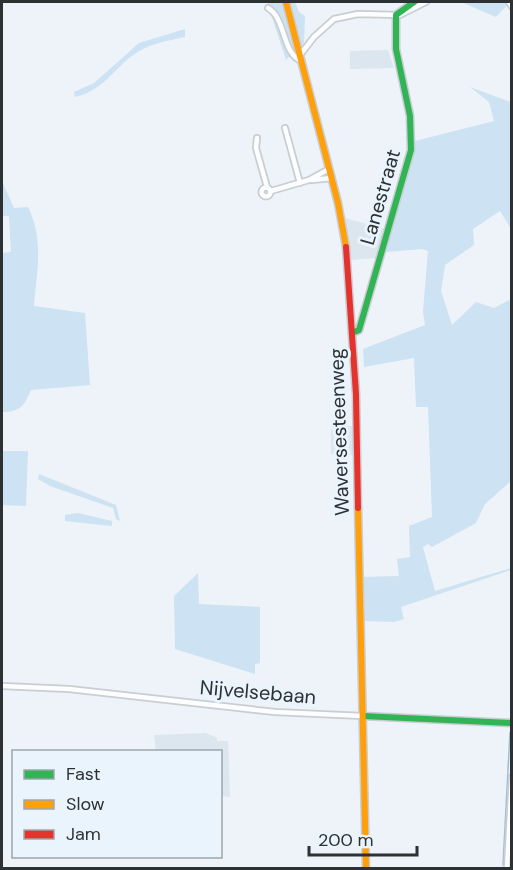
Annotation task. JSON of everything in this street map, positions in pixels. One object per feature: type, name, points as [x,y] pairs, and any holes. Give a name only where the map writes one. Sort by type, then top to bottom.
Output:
[{"type":"main road","name":"Waversesteenweg","points":[[286,2],[332,178],[344,234],[356,394],[367,867]]},
{"type":"main road","points":[[396,15],[414,2]]},
{"type":"main road","name":"Lanestraat","points":[[352,333],[359,330],[411,150],[410,120],[396,49],[396,15]]},
{"type":"main road","name":"Nijvelsebaan","points":[[363,716],[512,723]]},
{"type":"street","points":[[268,8],[275,14],[292,55],[301,58],[314,37],[334,19],[358,14],[403,15],[426,2]]},
{"type":"street","points":[[509,2],[512,7]]},
{"type":"street","points":[[285,128],[300,183]]},
{"type":"street","points":[[257,138],[256,148],[269,189],[309,180],[329,169]]},
{"type":"street","points":[[309,180],[332,178]]},
{"type":"street","name":"Nijvelsebaan","points":[[2,686],[69,689],[275,712],[363,716]]},
{"type":"street","points":[[507,868],[512,777]]},
{"type":"shaded area","points":[[267,2],[295,2],[299,12],[305,16],[304,43],[286,60]]},
{"type":"shaded area","points":[[461,2],[507,2],[509,3],[496,17]]},
{"type":"shaded area","points":[[185,29],[185,37],[157,44],[138,52],[100,85],[75,97],[74,92],[94,83],[139,43]]},
{"type":"shaded area","points":[[388,50],[394,68],[350,69],[350,51]]},
{"type":"shaded area","points":[[470,87],[511,102],[511,229],[500,211],[473,229],[474,245],[445,265],[441,291],[452,325],[476,302],[494,308],[511,299],[511,481],[485,504],[476,523],[432,547],[428,544],[423,547],[435,591],[511,568],[511,570],[401,607],[404,619],[394,622],[365,621],[363,577],[399,576],[397,559],[410,557],[409,526],[432,517],[428,407],[416,407],[414,358],[364,367],[363,349],[425,325],[423,312],[428,251],[422,249],[386,252],[415,141],[494,121],[489,102]]},
{"type":"shaded area","points":[[2,181],[14,208],[28,207],[33,219],[38,243],[34,306],[85,313],[90,385],[31,390],[26,401],[17,410],[2,412],[2,253],[11,252],[9,216],[2,216]]},
{"type":"shaded area","points":[[345,218],[385,229],[377,258],[350,260]]},
{"type":"shaded area","points":[[335,426],[353,426],[353,455],[331,454],[331,431]]},
{"type":"shaded area","points":[[2,451],[28,451],[26,506],[2,505]]},
{"type":"shaded area","points":[[39,474],[116,505],[120,521],[116,519],[113,508],[50,486],[38,479]]},
{"type":"shaded area","points":[[78,513],[112,521],[112,526],[65,521],[65,515]]},
{"type":"shaded area","points":[[198,573],[199,604],[260,607],[260,663],[255,664],[255,674],[175,649],[174,596]]},
{"type":"shaded area","points":[[206,733],[217,738],[217,741],[228,741],[230,797],[222,796],[222,750],[156,750],[154,735]]},
{"type":"waterway","points":[[503,865],[510,732]]},
{"type":"traffic: fast","points":[[352,333],[359,330],[411,150],[410,116],[396,49],[396,15],[414,2]]},
{"type":"traffic: fast","points":[[363,716],[512,723]]},
{"type":"traffic: slow","points":[[286,2],[338,203],[346,247]]},
{"type":"traffic: slow","points":[[358,508],[366,868]]},
{"type":"traffic: jam","points":[[346,247],[356,394],[358,508]]}]
